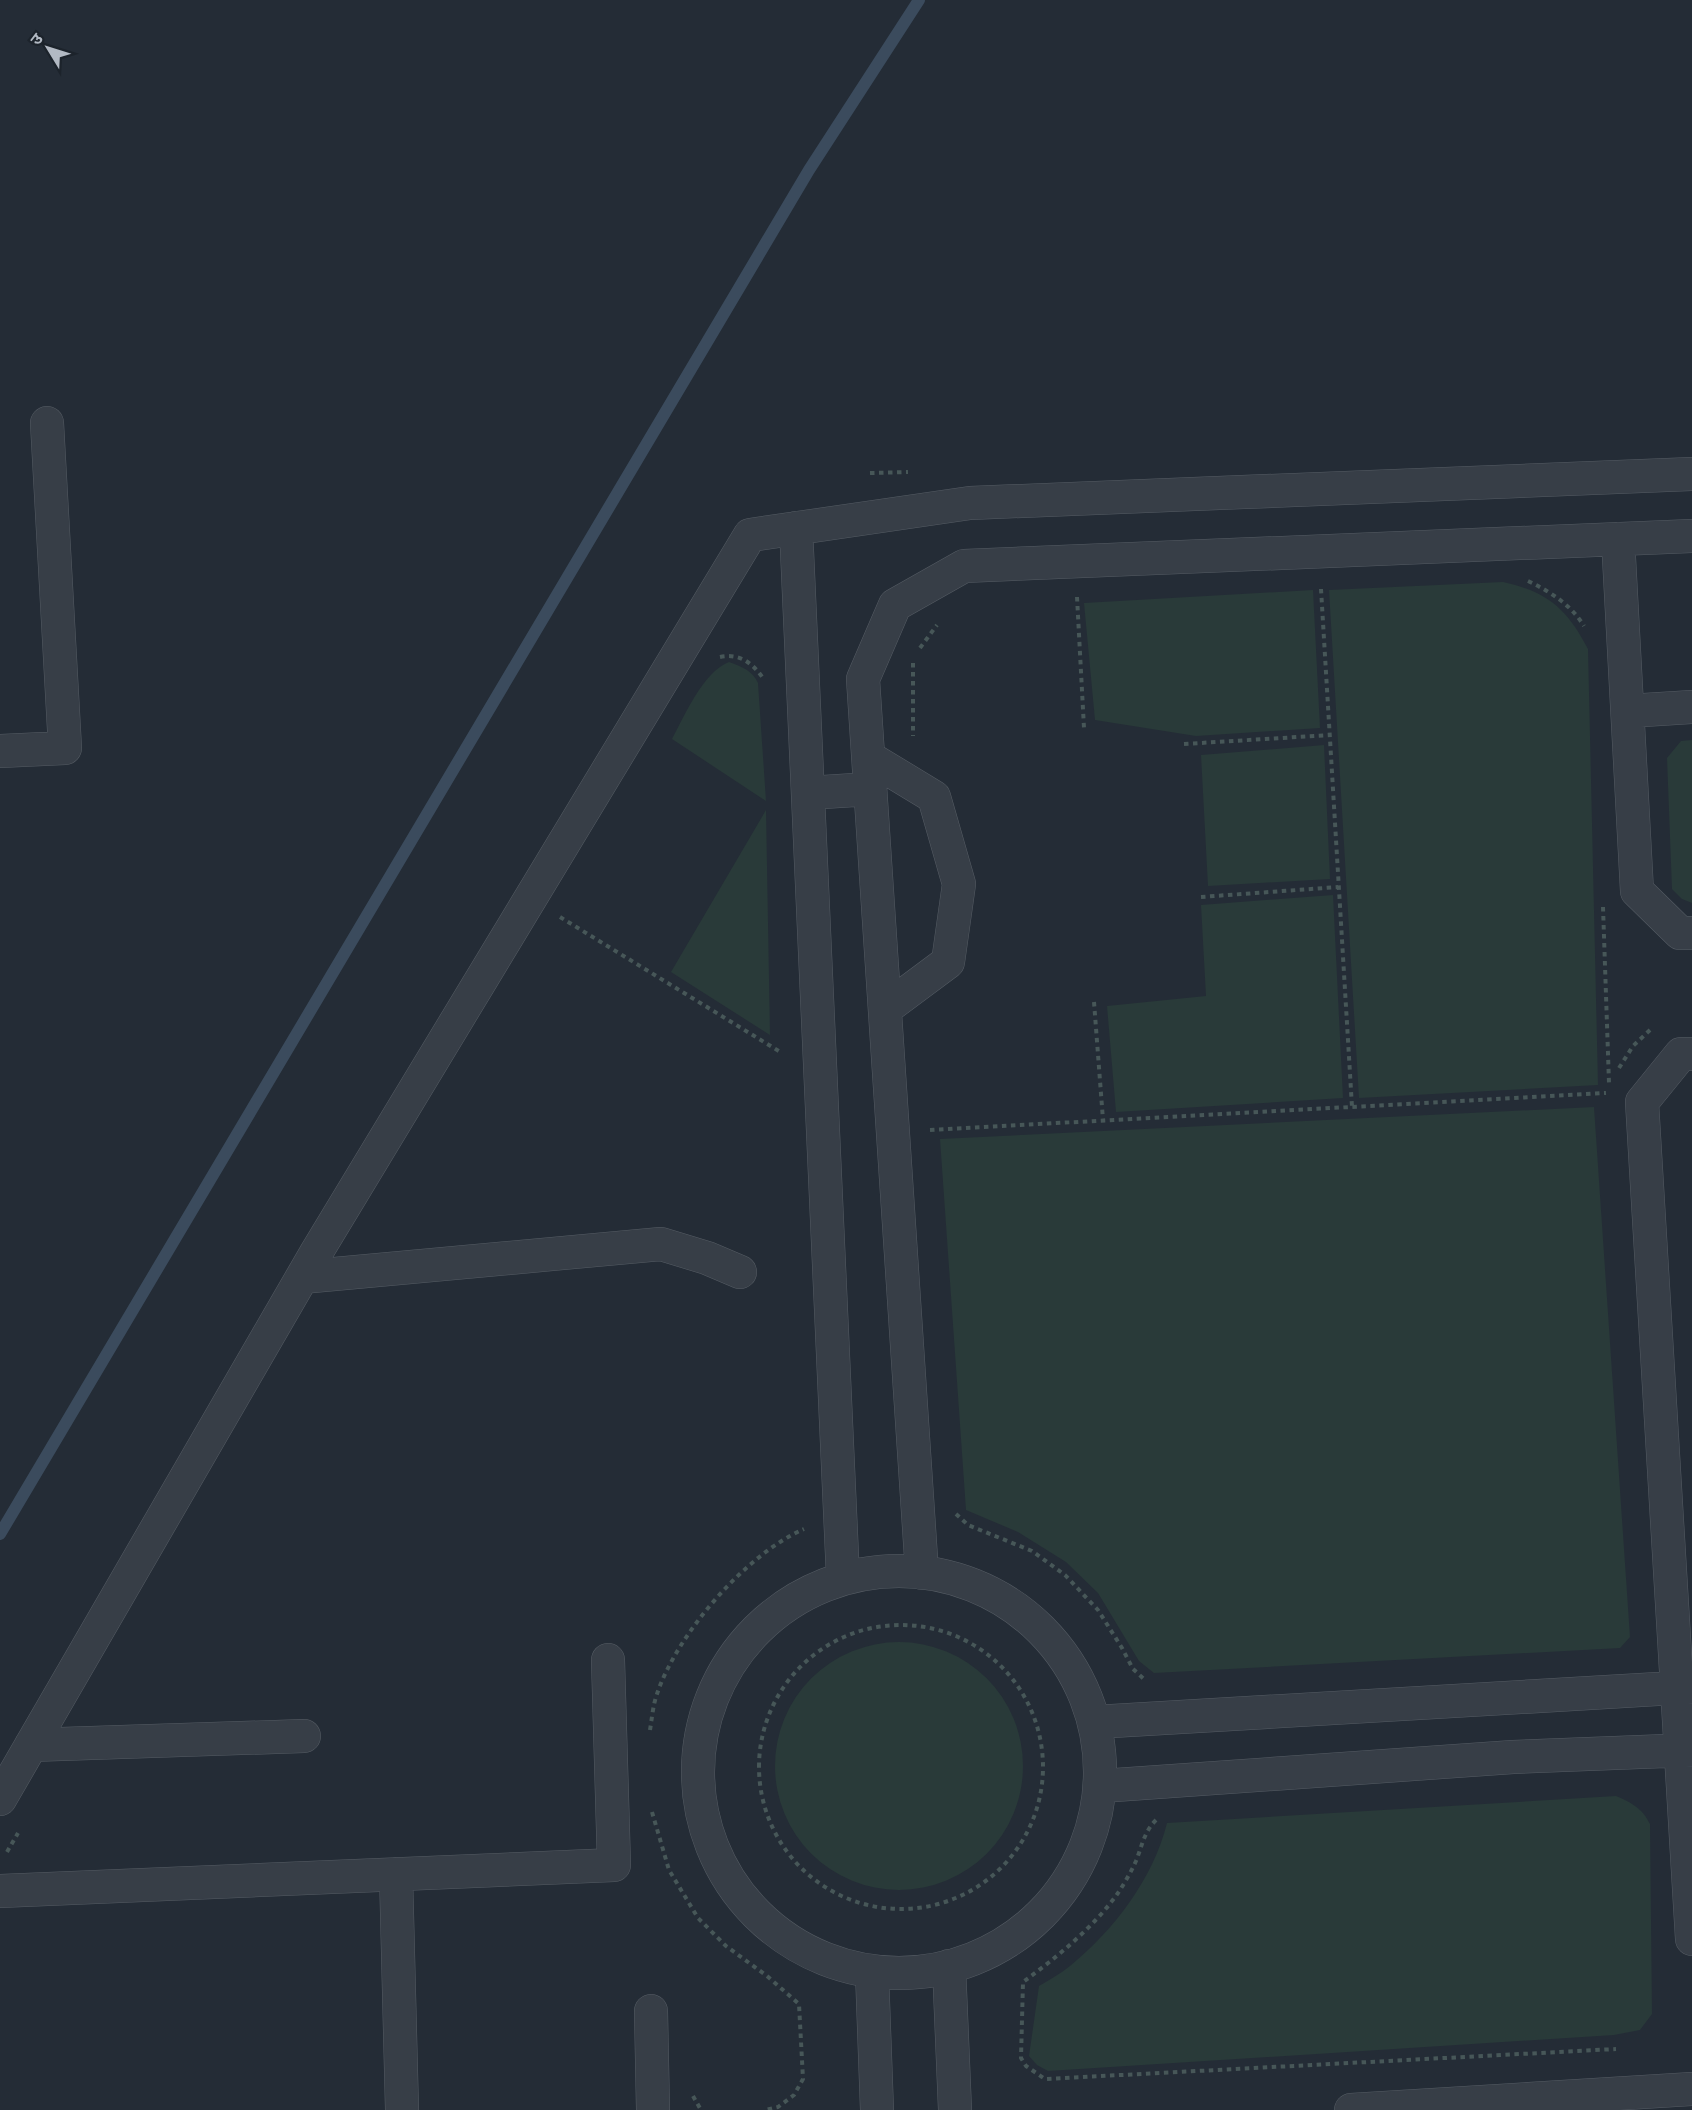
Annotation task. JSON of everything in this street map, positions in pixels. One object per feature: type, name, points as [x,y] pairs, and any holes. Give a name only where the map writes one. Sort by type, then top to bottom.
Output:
[{"type":"street","points":[[0,750],[65,748],[47,423]]},
{"type":"street","points":[[0,1799],[302,1277],[750,535],[970,503],[1692,474]]},
{"type":"street","points":[[796,528],[843,1578]]},
{"type":"street","points":[[922,1573],[863,679],[895,605],[964,566],[1692,536]]},
{"type":"street","points":[[1618,539],[1637,891],[1680,933],[1692,933]]},
{"type":"street","points":[[1628,711],[1692,707]]},
{"type":"street","points":[[868,756],[934,797],[959,884],[948,962],[885,1009]]},
{"type":"street","points":[[808,794],[870,789]]},
{"type":"street","points":[[1692,1054],[1681,1054],[1642,1102],[1674,1651],[1684,1688],[1692,1939]]},
{"type":"street","points":[[302,1277],[661,1244],[706,1258],[740,1272]]},
{"type":"street","points":[[905,1569],[969,1581],[1026,1613],[1069,1661],[1095,1722],[1101,1786],[1085,1851],[1050,1906],[999,1948],[938,1970],[872,1973],[807,1953],[753,1913],[715,1857],[698,1791],[702,1723],[730,1660],[777,1611],[843,1578],[905,1569]]},
{"type":"street","points":[[0,1891],[614,1865],[608,1660]]},
{"type":"street","points":[[1095,1722],[1684,1688]]},
{"type":"street","points":[[31,1745],[304,1736]]},
{"type":"street","points":[[1101,1786],[1513,1757],[1686,1750]]},
{"type":"street","points":[[396,1875],[402,2110]]},
{"type":"street","points":[[949,1966],[955,2110]]},
{"type":"street","points":[[872,1973],[877,2110]]},
{"type":"street","points":[[651,2010],[653,2110]]},
{"type":"street","points":[[1351,2110],[1692,2089]]},
{"type":"path","points":[[1527,580],[1548,590],[1576,612],[1590,635]]},
{"type":"path","points":[[1321,582],[1352,1107]]},
{"type":"path","points":[[1065,596],[1077,596],[1084,728]]},
{"type":"path","points":[[917,653],[944,619]]},
{"type":"path","points":[[716,657],[732,655],[741,657],[763,677],[764,689]]},
{"type":"path","points":[[913,661],[913,735]]},
{"type":"path","points":[[1184,744],[1330,735]]},
{"type":"path","points":[[1201,897],[1339,887]]},
{"type":"path","points":[[1603,903],[1609,1093]]},
{"type":"path","points":[[555,914],[782,1053]]},
{"type":"path","points":[[1094,1002],[1103,1120]]},
{"type":"path","points":[[1606,1104],[1614,1076],[1625,1056],[1657,1024]]},
{"type":"path","points":[[782,1041],[783,1065]]},
{"type":"path","points":[[930,1130],[1609,1093]]},
{"type":"path","points":[[951,1510],[968,1525],[1032,1551],[1065,1575],[1098,1610],[1133,1669],[1143,1680],[1154,1683]]},
{"type":"path","points":[[648,1736],[657,1695],[673,1657],[701,1618],[747,1567],[788,1536],[807,1527]]},
{"type":"path","points":[[880,1626],[926,1626],[968,1641],[1007,1671],[1032,1711],[1043,1758],[1038,1807],[1017,1850],[982,1884],[938,1905],[890,1910],[843,1898],[803,1872],[774,1833],[760,1790],[760,1745],[774,1702],[801,1666],[838,1639],[880,1626]]},
{"type":"path","points":[[649,1803],[669,1870],[698,1918],[726,1946],[800,2004],[803,2079],[794,2096],[778,2107],[765,2110]]},
{"type":"path","points":[[1160,1817],[1146,1831],[1135,1863],[1112,1901],[1093,1923],[1045,1966],[1023,1982],[1021,2058],[1026,2066],[1045,2079],[1616,2049]]},
{"type":"path","points":[[693,2096],[701,2110]]},
{"type":"shaded area","points":[[1503,582],[1532,591],[1554,604],[1572,623],[1588,649],[1598,1085],[1359,1098],[1329,590]]},
{"type":"shaded area","points":[[1313,590],[1320,728],[1196,736],[1095,720],[1084,603]]},
{"type":"shaded area","points":[[729,662],[750,672],[758,683],[766,801],[672,739],[703,684],[720,667]]},
{"type":"shaded area","points":[[1692,740],[1692,903],[1682,899],[1672,889],[1667,758],[1681,741]]},
{"type":"shaded area","points":[[1324,745],[1330,879],[1208,886],[1201,755]]},
{"type":"shaded area","points":[[766,810],[770,1035],[671,972]]},
{"type":"shaded area","points":[[1333,895],[1343,1098],[1116,1112],[1107,1006],[1206,996],[1201,905]]},
{"type":"shaded area","points":[[1594,1107],[1630,1637],[1620,1648],[1154,1673],[1139,1661],[1098,1593],[1066,1562],[1018,1532],[966,1510],[940,1139]]},
{"type":"shaded area","points":[[899,1642],[935,1648],[957,1657],[977,1670],[995,1688],[1008,1708],[1017,1730],[1023,1766],[1017,1802],[1008,1824],[995,1844],[977,1862],[957,1875],[935,1884],[899,1890],[863,1884],[841,1875],[821,1862],[803,1844],[790,1824],[781,1802],[775,1766],[781,1730],[790,1708],[803,1688],[821,1670],[841,1657],[863,1648]]},
{"type":"shaded area","points":[[1616,1796],[1636,1807],[1650,1824],[1652,2014],[1640,2030],[1614,2035],[1048,2071],[1037,2065],[1029,2056],[1039,1986],[1070,1966],[1116,1920],[1130,1902],[1152,1864],[1167,1823]]},
{"type":"waterway","points":[[0,1534],[809,170],[919,0]]}]
